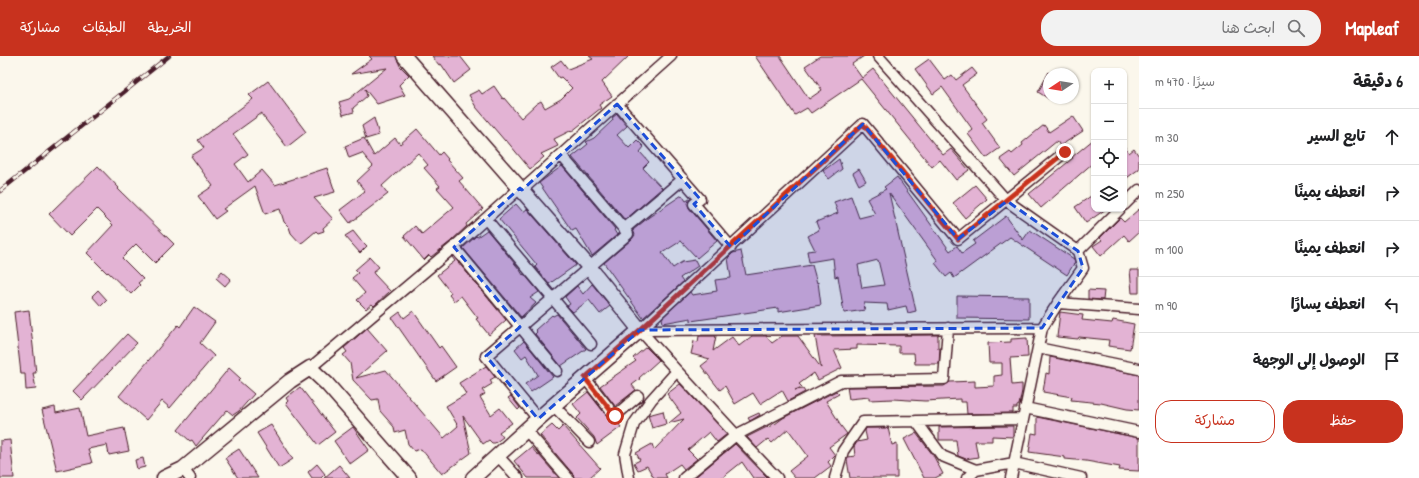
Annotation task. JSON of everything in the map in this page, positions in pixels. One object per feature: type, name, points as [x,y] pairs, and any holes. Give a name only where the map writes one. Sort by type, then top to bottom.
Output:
[{"type":"street","points":[[404,56],[590,268],[640,330],[777,478]]},
{"type":"street","points":[[164,478],[186,474],[290,381],[310,368],[561,155],[671,56]]},
{"type":"street","points":[[878,56],[1006,201],[1078,251],[1083,268],[1042,328],[1011,478]]},
{"type":"street","points":[[618,104],[700,199],[694,204],[731,247]]},
{"type":"street","points":[[473,478],[640,330],[863,124],[958,239],[1065,152]]},
{"type":"street","points":[[538,419],[486,356],[628,234],[561,155]]},
{"type":"street","points":[[624,229],[683,179]]},
{"type":"street","points":[[1127,203],[1139,190]]},
{"type":"street","points":[[1078,251],[1117,212]]},
{"type":"street","points":[[486,219],[591,344]]},
{"type":"street","points":[[454,247],[557,370]]},
{"type":"street","points":[[1058,303],[1139,310]]},
{"type":"street","points":[[684,478],[736,434],[841,381],[944,379],[948,328]]},
{"type":"street","points":[[640,330],[1042,328]]},
{"type":"street","points":[[1038,348],[1139,369]]},
{"type":"street","points":[[310,368],[327,384],[409,478]]},
{"type":"street","points":[[629,478],[625,454],[634,424],[651,400],[677,371]]},
{"type":"street","points":[[585,378],[615,416],[638,396]]},
{"type":"street","points":[[554,406],[589,442]]},
{"type":"street","points":[[1025,408],[1139,432]]},
{"type":"street","points":[[835,478],[843,451],[863,422],[1023,419]]},
{"type":"street","points":[[916,421],[942,456],[976,470]]},
{"type":"street","points":[[526,430],[568,478]]},
{"type":"street","points":[[498,456],[518,478]]},
{"type":"street","points":[[967,478],[976,470],[1014,463],[1081,478]]},
{"type":"highlighted area","points":[[617,104],[700,199],[694,204],[731,247],[863,124],[958,239],[1007,201],[1078,251],[1083,268],[1042,328],[640,330],[538,419],[486,356],[520,327],[454,247],[520,188],[522,190]]},
{"type":"building","points":[[369,56],[396,56],[400,66],[409,75],[399,85],[405,95],[377,104],[365,89],[367,96],[353,108],[354,112],[343,115],[339,102],[349,99],[387,68],[351,74],[372,59]]},
{"type":"building","points":[[432,56],[460,56],[471,70],[454,83],[441,64],[439,65]]},
{"type":"building","points":[[589,56],[629,56],[602,82],[612,96],[599,105],[601,108],[571,132],[570,131],[554,139],[558,146],[541,154],[544,157],[530,169],[476,107],[469,95],[479,90],[482,94],[494,86],[503,99],[504,98],[521,118],[541,101],[545,108],[561,99],[572,88],[561,77],[559,78],[551,67],[561,60],[568,69],[593,59]]},
{"type":"building","points":[[755,56],[780,56],[809,99],[822,90],[805,66],[820,56],[864,56],[852,64],[862,78],[873,69],[943,155],[951,149],[969,170],[956,180],[940,160],[932,167],[861,79],[811,113],[807,108],[795,115]]},
{"type":"building","points":[[929,59],[945,80],[952,75],[956,80],[972,68],[977,74],[962,85],[987,119],[982,123],[1000,148],[986,158],[968,134],[973,130],[942,87],[933,94],[915,69]]},
{"type":"building","points":[[268,81],[306,132],[287,147],[262,113],[233,134],[248,154],[235,164],[248,182],[262,170],[275,185],[327,168],[335,192],[314,198],[333,219],[323,228],[324,231],[318,233],[316,231],[300,243],[284,222],[280,209],[265,214],[255,186],[223,209],[226,211],[215,219],[198,196],[213,186],[191,156],[204,148],[198,140],[253,99],[249,95]]},
{"type":"building","points":[[1043,83],[1043,95],[1038,92]]},
{"type":"building","points":[[617,114],[627,126],[617,135],[629,148],[637,140],[644,147],[640,152],[649,162],[643,168],[662,188],[625,220],[572,157],[588,144],[586,142],[594,138],[613,120],[612,118]]},
{"type":"building","points":[[1073,116],[1083,131],[1060,146],[1057,141],[1014,176],[1000,159],[1010,152],[1012,154],[1023,145],[1022,143],[1044,125],[1049,132]]},
{"type":"building","points":[[374,118],[379,135],[366,139],[362,126]]},
{"type":"building","points":[[417,129],[439,155],[442,152],[448,159],[447,160],[463,178],[459,181],[483,209],[466,224],[467,226],[450,242],[431,257],[429,255],[424,260],[404,236],[415,226],[422,234],[454,207],[437,188],[440,186],[424,168],[428,165],[418,153],[382,186],[388,194],[350,223],[340,210],[365,191],[357,181],[373,166],[362,153],[349,158],[345,146],[364,138],[374,156],[395,138],[400,144]]},
{"type":"building","points":[[1091,141],[1091,165],[1041,208],[1029,194],[1073,158],[1072,157]]},
{"type":"building","points":[[1134,149],[1139,156],[1139,169],[1127,178],[1127,150],[1129,153]]},
{"type":"building","points":[[839,159],[842,169],[829,179],[823,171]]},
{"type":"building","points":[[98,166],[119,188],[118,189],[174,244],[155,263],[136,244],[122,258],[143,279],[138,283],[140,285],[131,294],[87,253],[113,225],[97,209],[70,236],[49,214]]},
{"type":"building","points":[[562,166],[615,229],[614,230],[617,235],[592,256],[576,229],[572,231],[539,183]]},
{"type":"building","points":[[859,169],[866,181],[859,185],[853,173]]},
{"type":"building","points":[[897,177],[950,251],[957,246],[962,253],[975,244],[973,241],[1006,216],[1023,240],[1030,230],[1074,259],[1075,262],[1067,275],[1010,237],[954,278],[951,273],[946,277],[935,263],[938,261],[889,193],[916,311],[908,313],[906,306],[888,310],[887,304],[864,303],[865,310],[844,313],[838,276],[835,277],[833,258],[809,262],[807,251],[815,250],[808,236],[819,230],[816,222],[838,213],[834,202],[851,196],[859,218],[875,214],[867,199],[886,189],[884,187]],"holes":[[[878,260],[884,285],[862,288],[858,265]]]},
{"type":"building","points":[[975,185],[987,199],[965,218],[953,203]]},
{"type":"building","points":[[682,195],[686,201],[690,199],[688,205],[689,208],[717,241],[697,258],[681,241],[662,253],[673,268],[682,262],[695,260],[698,266],[680,278],[683,282],[643,318],[604,263],[632,239],[635,235],[633,230],[649,217]]},
{"type":"building","points":[[1091,196],[1091,212],[1102,212],[1086,223],[1075,207]]},
{"type":"building","points":[[516,204],[523,212],[527,209],[576,265],[549,284],[535,267],[537,265],[499,219]]},
{"type":"building","points":[[1139,209],[1139,232],[1129,241],[1124,235],[1101,256],[1093,246],[1102,240],[1100,238],[1120,218],[1124,222]]},
{"type":"building","points":[[487,230],[523,275],[524,274],[539,292],[530,298],[536,303],[521,317],[463,248],[476,236],[477,237]]},
{"type":"building","points":[[353,231],[367,246],[360,253],[345,236]]},
{"type":"building","points":[[741,251],[746,275],[812,265],[817,283],[818,282],[821,305],[778,312],[778,308],[691,321],[691,318],[663,323],[662,318],[690,292],[692,295],[717,291],[715,280],[731,278],[728,258],[733,253]]},
{"type":"building","points":[[453,256],[506,320],[489,335],[476,319],[478,318],[461,296],[454,301],[449,295],[451,293],[437,275],[455,261],[452,257]]},
{"type":"building","points":[[370,257],[379,267],[373,272],[374,274],[390,291],[374,306],[372,304],[366,309],[357,300],[365,293],[352,278],[358,273],[355,270]]},
{"type":"building","points":[[1130,270],[1139,270],[1139,293],[1132,293]]},
{"type":"building","points":[[222,271],[231,279],[225,286],[216,278]]},
{"type":"building","points":[[592,284],[610,306],[600,314],[589,300],[573,312],[567,306],[570,304],[565,297],[577,286],[583,294]]},
{"type":"building","points":[[98,290],[107,300],[101,306],[92,296]]},
{"type":"building","points":[[1088,290],[1104,291],[1103,300],[1088,299]]},
{"type":"building","points":[[957,296],[1029,297],[1029,319],[957,318]]},
{"type":"building","points":[[194,307],[215,322],[200,343],[214,356],[170,408],[162,401],[146,420],[119,396],[178,325],[180,327]]},
{"type":"building","points":[[29,310],[36,373],[33,373],[36,389],[26,390],[25,374],[21,374],[14,312]]},
{"type":"building","points":[[413,311],[439,348],[441,346],[456,367],[436,381],[392,318],[400,312],[404,318]]},
{"type":"building","points":[[1060,312],[1083,315],[1082,320],[1112,323],[1113,320],[1134,324],[1130,349],[1108,346],[1109,340],[1079,337],[1078,339],[1057,337]]},
{"type":"building","points":[[557,314],[586,349],[561,366],[535,334],[537,332],[535,330],[552,315]]},
{"type":"building","points":[[367,328],[387,351],[356,378],[386,370],[444,438],[458,426],[446,406],[466,394],[459,383],[486,366],[495,377],[490,380],[492,384],[482,390],[485,394],[480,397],[491,415],[500,408],[512,423],[499,432],[503,437],[495,443],[492,443],[489,440],[483,444],[463,416],[471,453],[442,474],[421,449],[414,451],[408,444],[405,430],[395,433],[394,427],[380,411],[378,399],[372,400],[353,380],[350,363],[343,355],[347,352],[344,348]]},
{"type":"building","points":[[127,334],[137,343],[82,400],[73,391]]},
{"type":"building","points":[[938,335],[938,348],[940,348],[939,364],[915,364],[914,353],[899,353],[899,346],[857,345],[857,349],[834,350],[842,368],[818,380],[814,373],[799,384],[802,387],[795,390],[803,389],[805,392],[788,401],[782,390],[760,404],[753,393],[735,404],[725,386],[720,390],[701,366],[710,359],[691,354],[694,341],[698,342],[699,336],[716,336],[713,351],[732,337],[739,346],[752,336],[766,336],[772,343],[782,336],[798,336],[821,368],[815,336]]},
{"type":"building","points":[[1027,338],[1028,357],[1010,358],[1012,385],[1022,384],[1019,405],[1017,408],[1013,408],[1013,413],[967,414],[966,402],[960,402],[960,399],[925,401],[893,399],[869,400],[869,397],[849,399],[847,387],[944,386],[950,382],[975,381],[975,387],[994,386],[994,376],[1002,375],[1002,363],[989,363],[988,343],[1011,342],[1011,339]]},
{"type":"building","points":[[524,341],[553,377],[531,392],[525,384],[538,375],[526,355],[522,358],[515,349]]},
{"type":"building","points":[[646,347],[659,360],[632,385],[636,390],[615,406],[600,386],[636,361],[633,358]]},
{"type":"building","points":[[1050,357],[1139,375],[1139,410],[1101,403],[1071,400],[1072,397],[1043,392],[1046,373],[1049,374]]},
{"type":"building","points":[[229,368],[240,378],[238,380],[254,394],[239,411],[233,415],[227,410],[196,446],[192,440],[190,441],[178,430]]},
{"type":"building","points":[[680,384],[727,434],[717,442],[709,432],[688,450],[697,459],[684,469],[680,464],[665,474],[667,478],[654,478],[647,466],[638,470],[634,463],[640,460],[636,453],[652,444],[654,450],[684,419],[669,423],[681,413],[667,394]]},
{"type":"building","points":[[300,387],[335,432],[318,445],[286,403],[288,401],[286,398]]},
{"type":"building","points":[[836,391],[839,394],[826,401],[847,434],[829,447],[835,455],[828,462],[831,466],[815,478],[795,478],[789,471],[808,456],[788,429],[772,443],[768,439],[757,448],[747,437],[767,427],[768,428],[783,418]]},
{"type":"building","points":[[588,392],[610,420],[617,422],[621,427],[597,445],[594,437],[577,418],[581,414],[573,404]]},
{"type":"building","points":[[511,396],[520,408],[518,410],[508,398]]},
{"type":"building","points":[[55,407],[56,413],[80,408],[86,436],[124,428],[129,451],[109,455],[107,445],[88,449],[92,463],[57,471],[42,410]]},
{"type":"building","points":[[663,411],[666,424],[652,428],[648,415]]},
{"type":"building","points":[[759,413],[760,415],[750,421],[748,418]]},
{"type":"building","points":[[1037,417],[1139,438],[1139,471],[1119,470],[1120,467],[1029,452],[1032,433],[1037,434]]},
{"type":"building","points":[[271,425],[293,459],[279,468],[257,433]]},
{"type":"building","points":[[552,425],[558,431],[563,426],[600,468],[589,478],[574,478],[573,474],[540,435]]},
{"type":"building","points":[[1013,426],[1013,437],[992,436],[992,441],[975,441],[978,457],[966,459],[958,456],[956,440],[939,440],[939,427]]},
{"type":"building","points":[[353,427],[369,450],[350,464],[334,441]]},
{"type":"building","points":[[866,428],[888,428],[892,445],[897,443],[897,478],[850,478],[847,460],[848,457],[855,456],[854,447],[857,442],[867,440],[865,431]]},
{"type":"building","points":[[916,433],[933,455],[943,474],[935,478],[924,478],[904,439]]},
{"type":"building","points":[[10,440],[14,478],[0,478],[0,441]]},
{"type":"building","points":[[735,444],[768,478],[753,478],[742,462],[722,478],[694,478]]},
{"type":"building","points":[[531,447],[559,478],[528,478],[514,461]]},
{"type":"building","points":[[239,449],[258,478],[238,478],[225,458]]},
{"type":"building","points":[[143,458],[145,467],[137,469],[135,460]]},
{"type":"building","points":[[317,464],[325,474],[321,478],[312,478],[308,472]]},
{"type":"building","points":[[339,465],[350,478],[324,478]]},
{"type":"railway","points":[[0,191],[169,56]]},
{"type":"route","points":[[615,416],[585,378],[640,330],[863,124],[958,239],[1065,152]]}]
